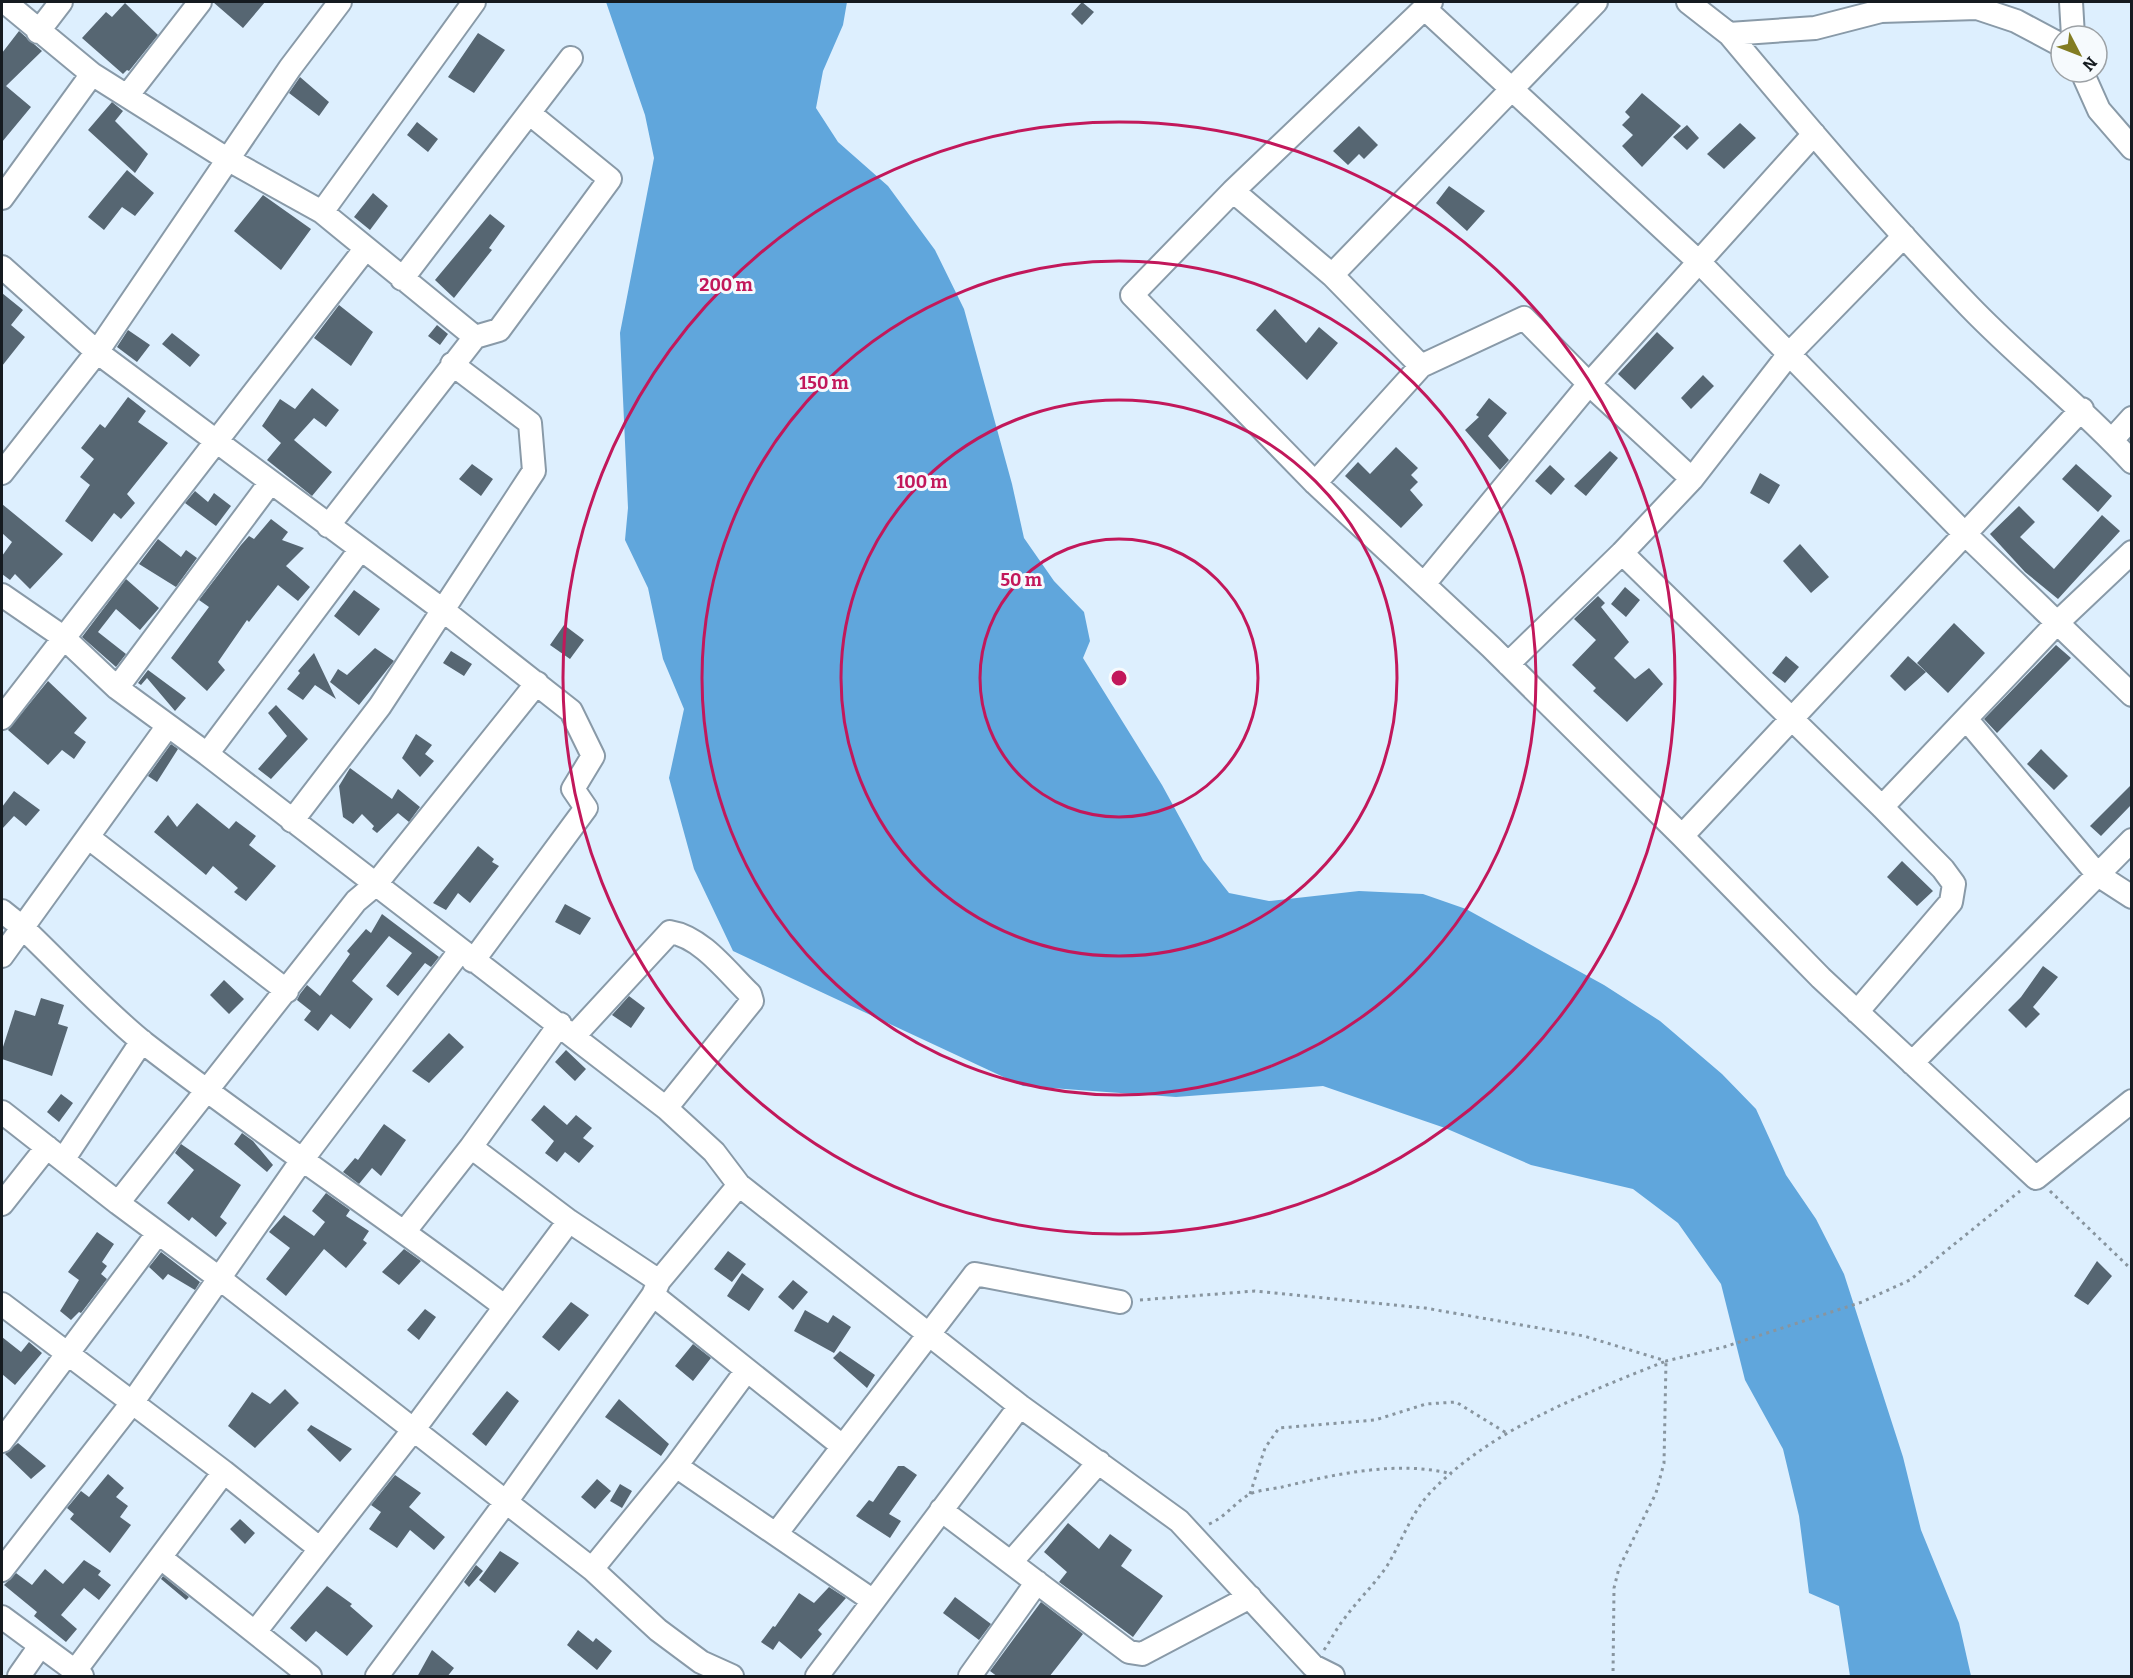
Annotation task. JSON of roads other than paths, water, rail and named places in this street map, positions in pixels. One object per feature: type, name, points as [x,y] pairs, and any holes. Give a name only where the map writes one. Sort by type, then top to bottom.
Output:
[{"type":"street","points":[[5,2],[92,74],[226,159],[322,212],[475,337]]},
{"type":"street","points":[[39,32],[61,2]]},
{"type":"street","points":[[127,96],[200,2]]},
{"type":"street","points":[[2,473],[97,352],[226,159],[340,2]]},
{"type":"street","points":[[322,212],[474,2]]},
{"type":"street","points":[[1332,275],[1596,2]]},
{"type":"street","points":[[1688,2],[1729,34],[1904,236],[1972,309],[2082,409],[2132,462]]},
{"type":"street","points":[[2071,2],[2072,24]]},
{"type":"street","points":[[2132,695],[1964,533],[1700,263],[1428,5],[1233,190],[1132,295],[1315,483],[1508,664],[1857,1011],[2036,1178],[2132,1101]]},
{"type":"street","points":[[1729,34],[1815,28],[1881,11],[1977,8],[2016,21],[2049,39]]},
{"type":"street","points":[[402,279],[571,58]]},
{"type":"street","points":[[2,198],[92,74]]},
{"type":"street","points":[[2087,84],[2099,110],[2132,148]]},
{"type":"street","points":[[328,525],[475,337],[500,330],[610,179],[529,113]]},
{"type":"street","points":[[1424,584],[1589,384],[1814,134]]},
{"type":"street","points":[[1233,190],[1332,275],[1421,366]]},
{"type":"street","points":[[1508,664],[1622,553],[1692,479],[1789,354],[1904,236]]},
{"type":"street","points":[[2,718],[366,248]]},
{"type":"street","points":[[2,267],[97,352],[537,682],[571,711],[593,756],[573,789],[586,808],[303,1160],[132,1403],[2,1570]]},
{"type":"street","points":[[1315,483],[1421,366],[1524,318],[1589,384],[1692,479]]},
{"type":"street","points":[[292,821],[380,706],[534,471],[530,423],[452,364]]},
{"type":"street","points":[[1682,836],[2082,409]]},
{"type":"street","points":[[2112,440],[2132,418]]},
{"type":"street","points":[[117,688],[270,483]]},
{"type":"street","points":[[207,754],[360,550]]},
{"type":"street","points":[[1882,807],[2057,623],[2132,552]]},
{"type":"street","points":[[1622,553],[1882,807],[1943,869],[1954,884],[1951,902],[1857,1011]]},
{"type":"street","points":[[2,595],[63,637],[117,688],[167,727],[207,754],[666,1108],[714,1152],[740,1185],[1020,1406],[1179,1521],[1250,1597],[1306,1672],[1333,1677]]},
{"type":"street","points":[[117,1203],[356,901],[375,885],[537,682]]},
{"type":"street","points":[[1967,720],[2098,875],[2132,897]]},
{"type":"street","points":[[2,956],[167,727]]},
{"type":"street","points":[[89,838],[287,991]]},
{"type":"street","points":[[1912,1063],[2132,840]]},
{"type":"street","points":[[2,911],[22,927],[142,1041],[303,1160],[405,1231],[504,1306]]},
{"type":"street","points":[[405,1231],[567,1030],[670,932],[677,933],[708,952],[750,994],[752,1001],[666,1108]]},
{"type":"street","points":[[2,1204],[55,1153],[142,1041]]},
{"type":"street","points":[[2,1112],[592,1569],[658,1630],[695,1669],[732,1677]]},
{"type":"street","points":[[471,1147],[656,1288],[747,1370],[841,1445]]},
{"type":"street","points":[[377,1677],[506,1503],[656,1288],[740,1185]]},
{"type":"street","points":[[255,1632],[414,1429],[569,1221]]},
{"type":"street","points":[[2,1441],[158,1233]]},
{"type":"street","points":[[776,1534],[841,1445],[975,1274],[1120,1302]]},
{"type":"street","points":[[2,1305],[224,1472],[319,1548]]},
{"type":"street","points":[[592,1569],[676,1466],[747,1370]]},
{"type":"street","points":[[816,1677],[1020,1406]]},
{"type":"street","points":[[1012,1561],[1099,1462]]},
{"type":"street","points":[[676,1466],[872,1600]]},
{"type":"street","points":[[2,1617],[79,1674],[160,1558],[224,1472]]},
{"type":"street","points":[[941,1510],[1012,1561],[1129,1652],[1142,1654],[1250,1597]]},
{"type":"street","points":[[160,1558],[310,1677]]},
{"type":"street","points":[[972,1676],[1037,1582]]},
{"type":"street","points":[[19,1677],[40,1646]]},
{"type":"water","points":[[606,2],[847,2],[843,25],[823,71],[816,108],[838,142],[888,186],[935,250],[964,309],[1012,484],[1024,538],[1054,581],[1084,612],[1090,641],[1083,658],[1162,785],[1203,860],[1229,893],[1269,901],[1359,891],[1423,894],[1466,909],[1604,985],[1660,1021],[1722,1074],[1756,1109],[1786,1175],[1816,1219],[1844,1274],[1903,1457],[1921,1530],[1959,1623],[1971,1676],[1850,1676],[1839,1606],[1809,1593],[1799,1516],[1783,1449],[1745,1380],[1721,1284],[1678,1223],[1633,1189],[1531,1165],[1445,1128],[1323,1086],[1176,1097],[1023,1086],[733,951],[694,869],[669,778],[684,709],[663,659],[648,588],[625,540],[628,508],[620,333],[654,158],[645,115]]}]
